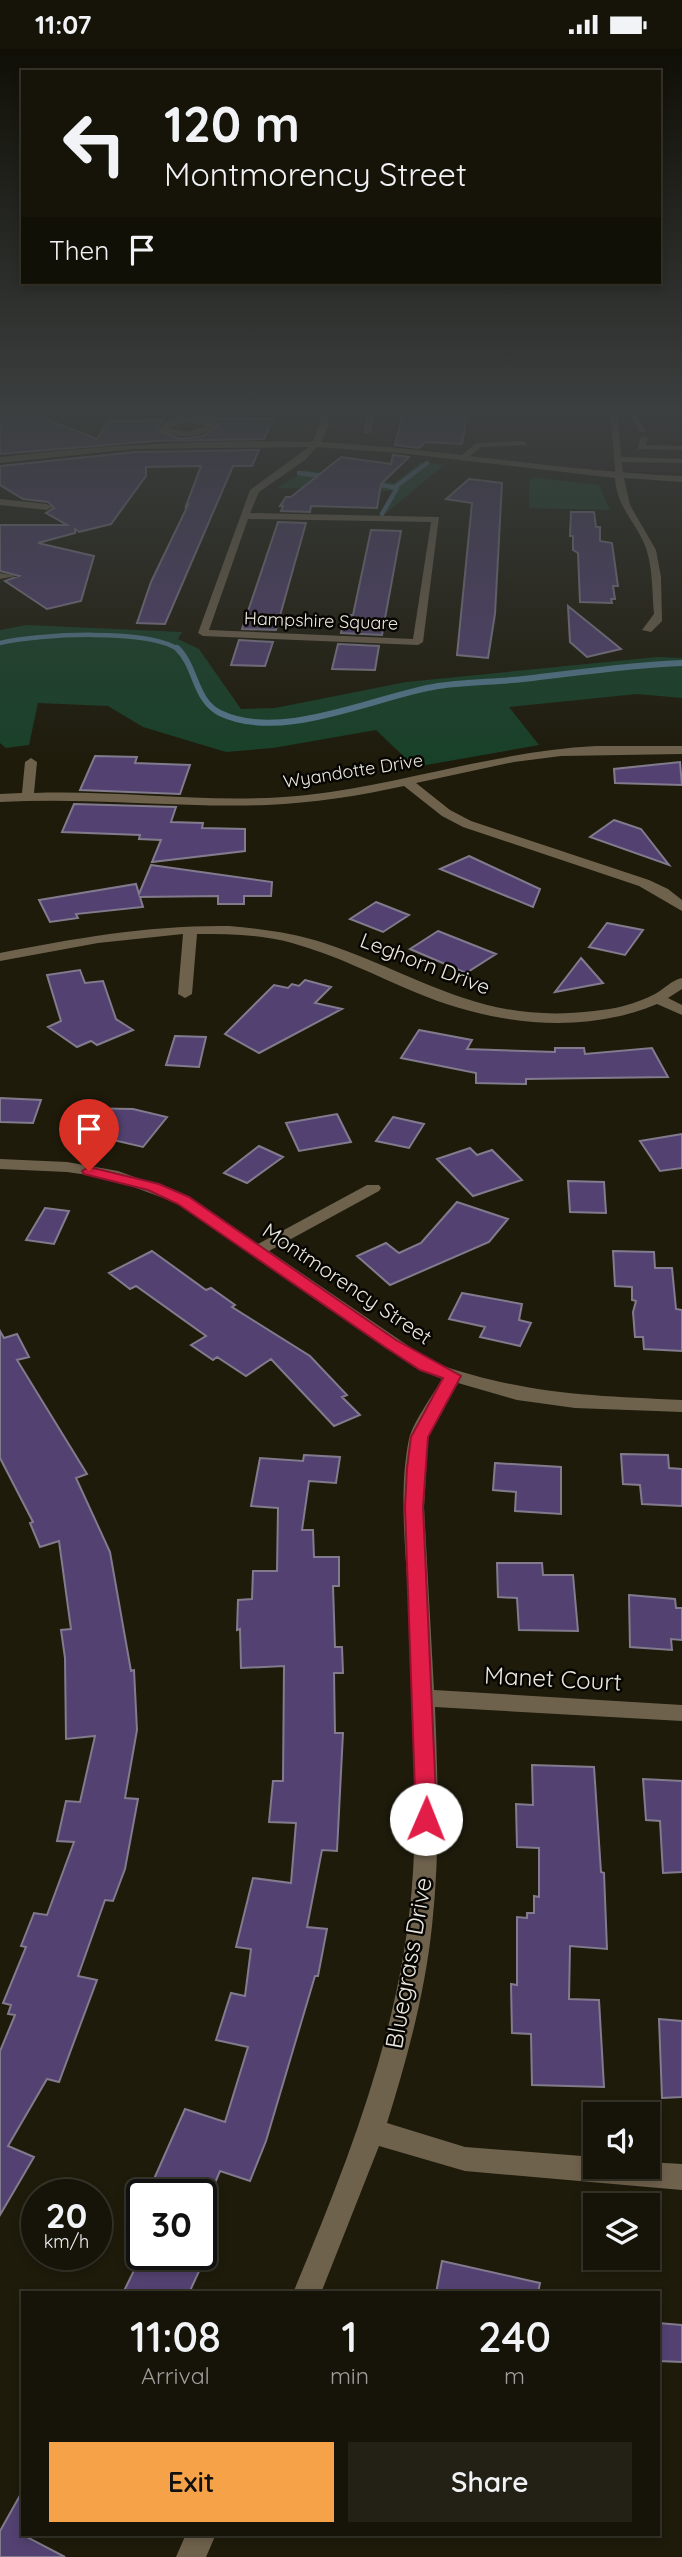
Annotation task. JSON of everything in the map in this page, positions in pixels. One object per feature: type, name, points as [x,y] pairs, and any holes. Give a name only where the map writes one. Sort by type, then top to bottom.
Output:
[{"type":"street","name":"Hampshire Square","points":[[241,527],[202,633],[418,642],[435,527]]},
{"type":"street","points":[[637,527],[648,542],[651,553],[659,614],[657,621],[647,630]]},
{"type":"street","name":"Wyandotte Drive","points":[[0,798],[28,796],[272,802],[341,794],[543,754],[586,750],[682,750]]},
{"type":"street","points":[[28,796],[32,762]]},
{"type":"street","points":[[405,781],[446,813],[467,824],[644,883],[663,892],[682,907]]},
{"type":"street","points":[[185,994],[190,930]]},
{"type":"street","name":"Leghorn Drive","points":[[0,957],[123,934],[190,930],[240,931],[289,938],[344,955],[477,1009],[521,1016],[600,1015],[657,998],[682,982]]},
{"type":"street","points":[[657,998],[682,1011]]},
{"type":"street","name":"Montmorency Street","points":[[0,1164],[101,1173],[154,1187],[183,1201],[426,1366],[453,1376],[517,1394],[575,1402],[682,1406]]},
{"type":"street","points":[[257,1251],[373,1188]]},
{"type":"street","name":"Bluegrass Drive","points":[[308,2291],[342,2212],[371,2131],[401,2033],[416,1952],[425,1875],[427,1792],[414,1507],[415,1468],[419,1437],[453,1376]]},
{"type":"street","name":"Manet Court","points":[[422,1697],[682,1713]]},
{"type":"street","points":[[371,2131],[465,2159],[682,2177]]},
{"type":"street","points":[[191,2557],[200,2536]]},
{"type":"green space","points":[[27,625],[182,632],[178,639],[199,649],[241,709],[275,708],[406,682],[657,657],[682,658],[682,698],[637,694],[509,707],[539,745],[415,767],[376,730],[273,748],[226,752],[143,727],[108,706],[38,703],[29,745],[6,748],[0,743],[0,630]]},
{"type":"building","points":[[0,527],[99,527],[79,532],[75,529],[75,533],[38,543],[94,556],[81,601],[47,609],[5,581],[19,576],[0,571]]},
{"type":"building","points":[[177,527],[207,527],[165,624],[137,623],[151,582]]},
{"type":"building","points":[[276,527],[305,527],[276,630],[242,629]]},
{"type":"building","points":[[470,527],[500,527],[495,614],[488,658],[457,655]]},
{"type":"building","points":[[570,527],[600,527],[600,541],[612,543],[618,586],[613,586],[615,599],[611,599],[612,603],[580,602],[578,553],[573,550],[573,536],[570,536]]},
{"type":"building","points":[[371,530],[401,531],[382,635],[341,633],[345,615],[353,615]]},
{"type":"building","points":[[568,606],[621,649],[587,657],[570,642]]},
{"type":"building","points":[[239,640],[273,642],[265,666],[231,665]]},
{"type":"building","points":[[338,644],[379,646],[375,670],[332,669]]},
{"type":"building","points":[[95,756],[137,757],[135,763],[190,765],[180,794],[80,790]]},
{"type":"building","points":[[680,762],[682,785],[615,783],[614,769]]},
{"type":"building","points":[[74,804],[176,807],[171,822],[203,823],[202,828],[245,829],[245,851],[152,862],[161,840],[139,839],[140,835],[62,832]]},
{"type":"building","points":[[614,820],[641,829],[669,865],[590,837]]},
{"type":"building","points":[[469,856],[540,889],[533,907],[440,869]]},
{"type":"building","points":[[151,865],[272,882],[271,896],[244,896],[244,904],[218,904],[218,896],[140,897],[143,907],[76,914],[78,918],[50,922],[39,900],[136,884],[139,894]]},
{"type":"building","points":[[376,902],[409,915],[383,932],[350,919]]},
{"type":"building","points":[[607,923],[643,930],[625,955],[589,947]]},
{"type":"building","points":[[438,931],[496,954],[466,973],[410,949]]},
{"type":"building","points":[[581,958],[603,983],[555,992]]},
{"type":"building","points":[[80,970],[85,983],[103,981],[116,1019],[133,1030],[97,1045],[91,1041],[77,1047],[48,1027],[61,1021],[47,975]]},
{"type":"building","points":[[305,980],[331,987],[315,1003],[342,1009],[259,1053],[225,1034],[274,985],[288,988],[292,984],[299,986]]},
{"type":"building","points":[[419,1030],[472,1040],[467,1049],[555,1052],[555,1048],[584,1048],[585,1054],[652,1048],[668,1077],[526,1079],[526,1084],[476,1083],[476,1073],[401,1058]]},
{"type":"building","points":[[175,1036],[206,1037],[199,1067],[166,1065]]},
{"type":"building","points":[[0,1098],[41,1100],[33,1123],[0,1122]]},
{"type":"building","points":[[76,1108],[133,1109],[167,1117],[143,1147],[96,1136],[70,1136]]},
{"type":"building","points":[[337,1114],[351,1142],[299,1151],[286,1123]]},
{"type":"building","points":[[393,1117],[424,1124],[409,1148],[376,1141]]},
{"type":"building","points":[[682,1134],[682,1168],[660,1171],[640,1141]]},
{"type":"building","points":[[259,1146],[283,1157],[247,1183],[224,1173]]},
{"type":"building","points":[[470,1148],[477,1155],[492,1150],[522,1180],[473,1196],[437,1159]]},
{"type":"building","points":[[568,1181],[604,1182],[606,1213],[570,1212]]},
{"type":"building","points":[[457,1202],[508,1219],[489,1242],[390,1285],[357,1256],[386,1243],[399,1253],[421,1243]]},
{"type":"building","points":[[45,1208],[69,1211],[54,1244],[26,1240]]},
{"type":"building","points":[[152,1251],[206,1290],[211,1288],[235,1305],[232,1307],[310,1356],[347,1395],[342,1397],[360,1415],[334,1426],[271,1359],[246,1376],[217,1357],[213,1360],[191,1345],[206,1336],[136,1286],[130,1289],[109,1273]]},
{"type":"building","points":[[613,1251],[654,1252],[655,1268],[672,1268],[676,1309],[682,1310],[682,1351],[644,1349],[643,1337],[635,1337],[633,1312],[636,1301],[632,1300],[632,1287],[615,1286]]},
{"type":"building","points":[[462,1293],[522,1304],[519,1320],[531,1323],[520,1346],[480,1337],[485,1327],[449,1319]]},
{"type":"building","points":[[0,1331],[4,1338],[17,1334],[29,1357],[17,1360],[87,1474],[76,1478],[110,1552],[131,1671],[134,1670],[137,1730],[125,1798],[138,1799],[125,1869],[113,1901],[105,1900],[78,1976],[97,1980],[59,2082],[47,2079],[8,2146],[34,2157],[0,2215],[0,2051],[15,2015],[8,2014],[11,2005],[3,2003],[26,1947],[21,1946],[34,1913],[47,1915],[74,1842],[57,1841],[66,1801],[80,1802],[95,1736],[66,1739],[65,1658],[61,1630],[71,1629],[59,1541],[40,1547],[30,1523],[33,1522],[0,1458]]},
{"type":"building","points":[[621,1454],[668,1455],[669,1468],[682,1469],[682,1506],[642,1504],[640,1485],[623,1484]]},
{"type":"building","points":[[304,1455],[340,1457],[336,1483],[309,1481],[302,1530],[313,1530],[314,1557],[339,1557],[339,1586],[333,1586],[335,1647],[342,1647],[343,1673],[334,1673],[335,1733],[343,1733],[337,1851],[322,1850],[307,1927],[327,1929],[318,1976],[315,1976],[266,2141],[250,2181],[220,2171],[217,2179],[154,2179],[185,2109],[225,2122],[248,2047],[216,2040],[231,1993],[245,1996],[251,1949],[236,1947],[253,1878],[291,1883],[296,1823],[269,1822],[273,1781],[283,1781],[284,1666],[241,1668],[240,1629],[237,1630],[238,1600],[252,1599],[253,1571],[277,1571],[278,1508],[251,1506],[260,1458],[303,1461]]},
{"type":"building","points":[[495,1463],[561,1467],[561,1514],[515,1511],[516,1492],[493,1490]]},
{"type":"building","points":[[497,1563],[542,1563],[543,1575],[573,1575],[578,1631],[519,1630],[517,1598],[498,1597]]},
{"type":"building","points":[[629,1595],[675,1599],[676,1608],[682,1608],[682,1640],[671,1639],[672,1650],[630,1647]]},
{"type":"building","points":[[532,1765],[594,1767],[601,1872],[604,1873],[607,1949],[570,1946],[569,1999],[599,2000],[604,2087],[532,2085],[531,2034],[512,2033],[511,1984],[517,1985],[517,1917],[527,1918],[527,1913],[534,1913],[534,1896],[539,1897],[539,1848],[517,1847],[516,1804],[533,1805]]},
{"type":"building","points":[[643,1779],[682,1781],[682,1872],[663,1873],[660,1821],[646,1820]]},
{"type":"building","points":[[659,2019],[682,2021],[682,2097],[662,2098]]},
{"type":"building","points":[[442,2261],[540,2283],[538,2291],[436,2291]]},
{"type":"building","points":[[134,2270],[200,2270],[190,2291],[124,2291]]},
{"type":"building","points":[[660,2323],[682,2325],[682,2362],[660,2361]]},
{"type":"building","points":[[21,2494],[21,2536],[65,2557],[0,2557],[0,2531]]},
{"type":"waterway","points":[[0,643],[65,635],[119,636],[144,638],[179,650]]},
{"type":"waterway","points":[[179,650],[200,692],[212,707],[220,713],[245,721],[271,723],[329,715],[438,686],[682,663]]},
{"type":"route","points":[[89,1171],[112,1174],[154,1187],[183,1201],[390,1343],[426,1366],[453,1376],[419,1437],[415,1468],[414,1507],[426,1819]]}]
